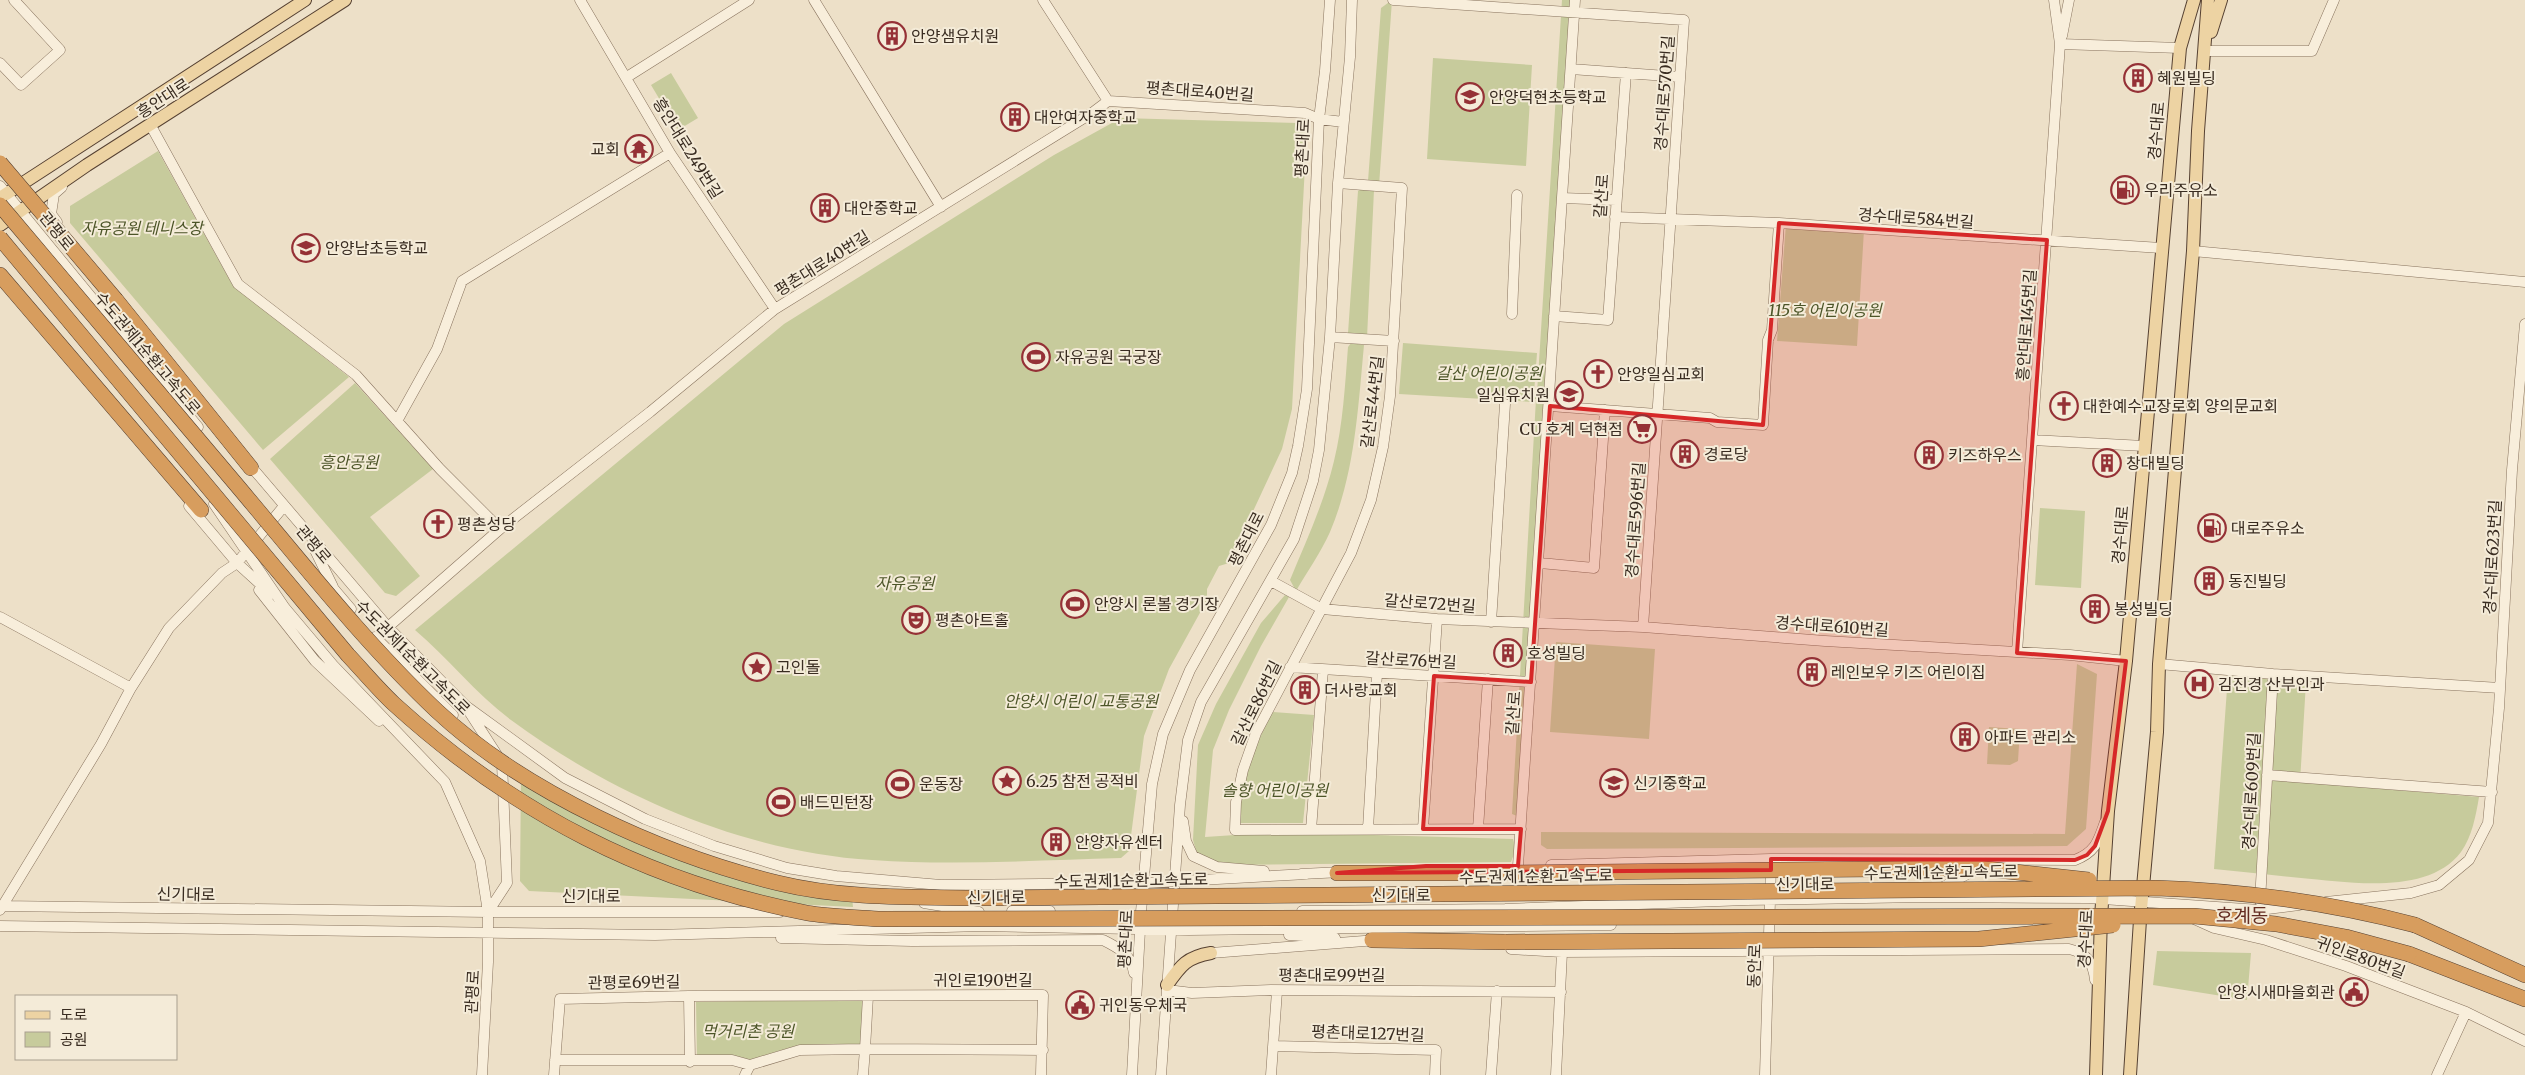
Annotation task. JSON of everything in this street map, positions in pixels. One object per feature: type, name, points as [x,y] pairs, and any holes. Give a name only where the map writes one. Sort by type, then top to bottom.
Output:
[{"type":"highway","points":[[0,163],[116,300],[251,468]]},
{"type":"highway","name":"수도권제1순환고속도로","points":[[2,196],[366,639],[438,712],[485,750],[548,790],[627,832],[704,862],[780,884],[864,895],[979,898],[2156,888],[2222,890],[2285,897],[2355,909],[2415,925],[2525,975]]},
{"type":"highway","points":[[0,238],[348,655],[392,703],[440,745],[488,782],[555,822],[612,853],[677,878],[741,898],[809,913],[878,919],[2188,915],[2276,924],[2346,937],[2409,954],[2525,999]]},
{"type":"highway","points":[[0,275],[202,510]]},
{"type":"highway","points":[[1337,873],[1978,868],[2156,888]]},
{"type":"highway","points":[[1372,940],[1506,942],[1979,940],[2188,915]]},
{"type":"main road","name":"흥안대로","points":[[2,196],[305,0]]},
{"type":"main road","name":"흥안대로","points":[[0,225],[87,165],[151,126],[345,0]]},
{"type":"main road","points":[[2180,48],[2185,0]]},
{"type":"main road","name":"경수대로","points":[[2096,1075],[2100,918],[2103,900],[2108,811],[2126,661],[2180,48],[2194,0]]},
{"type":"main road","points":[[2130,1075],[2141,900],[2157,732],[2159,664],[2194,251],[2208,0]]},
{"type":"main road","points":[[2205,52],[2222,0]]},
{"type":"main road","points":[[1167,988],[1176,972],[1194,956],[1211,953]]},
{"type":"street","points":[[0,64],[21,85],[60,50],[14,0]]},
{"type":"street","name":"흥안대로249번길","points":[[580,0],[670,153],[775,309]]},
{"type":"street","points":[[627,77],[748,0]]},
{"type":"street","points":[[814,0],[941,207]]},
{"type":"street","points":[[1043,0],[1108,101]]},
{"type":"street","name":"평촌대로","points":[[1132,1075],[1141,912],[1152,784],[1163,734],[1190,670],[1271,525],[1292,472],[1296,455],[1307,389],[1319,119],[1325,71],[1330,0]]},
{"type":"street","points":[[1161,1075],[1180,805],[1188,740],[1201,702],[1294,539],[1313,481],[1319,450],[1330,337],[1338,183],[1350,57],[1352,0]]},
{"type":"street","points":[[1393,0],[1574,12]]},
{"type":"street","name":"갈산로","points":[[1518,866],[1540,563],[1575,0]]},
{"type":"street","name":"흥안대로145번길","points":[[2017,652],[2060,44],[2054,0]]},
{"type":"street","points":[[2069,0],[2060,44],[2180,48]]},
{"type":"street","points":[[2205,52],[2312,51],[2334,0]]},
{"type":"street","name":"경수대로570번길","points":[[1574,12],[1684,20],[1670,219]]},
{"type":"street","points":[[1571,69],[1680,77]]},
{"type":"street","name":"갈산로","points":[[1554,316],[1608,320],[1626,74]]},
{"type":"street","name":"평촌대로40번길","points":[[388,627],[500,529],[650,412],[775,309],[1108,101],[1305,113],[1319,119],[1343,122]]},
{"type":"street","points":[[151,126],[238,284],[356,375],[440,469],[500,529]]},
{"type":"street","points":[[397,421],[437,349],[462,281],[670,153]]},
{"type":"street","points":[[87,165],[54,194],[51,214],[64,234],[231,433],[251,468],[388,627],[466,706],[565,778],[645,819],[714,846],[787,868],[836,876],[906,883],[1144,882],[1337,873],[1426,866],[1518,866],[1771,859],[1997,858],[2076,860],[2088,855],[2095,846],[2108,811]]},
{"type":"street","name":"갈산로44번길","points":[[1322,609],[1351,553],[1371,500],[1383,448],[1394,340],[1402,188],[1338,183]]},
{"type":"street","points":[[1512,314],[1517,195]]},
{"type":"street","name":"관평로","points":[[2,196],[20,211],[273,518],[389,652],[502,762]]},
{"type":"street","points":[[1562,198],[1616,200]]},
{"type":"street","name":"경수대로584번길","points":[[1615,217],[1779,224],[2161,248]]},
{"type":"street","name":"경수대로596번길","points":[[1643,627],[1670,219]]},
{"type":"street","points":[[1550,406],[1710,418],[1717,422],[1763,425],[1768,340],[1772,330],[1779,224]]},
{"type":"street","name":"관평로","points":[[0,248],[193,473],[285,608],[333,665],[446,782],[480,861],[488,912],[482,1075]]},
{"type":"street","points":[[2194,251],[2525,282]]},
{"type":"street","points":[[0,285],[326,672],[446,782]]},
{"type":"street","name":"경수대로623번길","points":[[2229,908],[2259,910],[2412,893],[2439,885],[2469,860],[2480,843],[2488,823],[2492,792],[2500,688],[2512,470],[2525,324]]},
{"type":"street","points":[[1330,337],[1394,340]]},
{"type":"street","points":[[1491,622],[1505,404]]},
{"type":"street","points":[[1540,563],[1594,568],[1605,410]]},
{"type":"street","points":[[2032,440],[2144,446]]},
{"type":"street","points":[[1,908],[101,744],[131,688],[169,628],[222,573],[236,563],[284,506]]},
{"type":"street","points":[[202,510],[236,563],[285,608]]},
{"type":"street","points":[[307,534],[336,592]]},
{"type":"street","points":[[1271,581],[1322,609]]},
{"type":"street","name":"갈산로72번길","points":[[1322,609],[1437,619],[1536,623]]},
{"type":"street","name":"갈산로86번길","points":[[1322,609],[1290,666],[1248,751],[1236,802],[1235,830],[1521,829]]},
{"type":"street","points":[[0,617],[131,688]]},
{"type":"street","points":[[1423,829],[1437,619]]},
{"type":"street","name":"경수대로610번길","points":[[1536,623],[1643,627],[2070,655],[2126,661]]},
{"type":"street","points":[[2159,664],[2273,674],[2500,688]]},
{"type":"street","name":"갈산로76번길","points":[[1290,666],[1323,670],[1531,682]]},
{"type":"street","points":[[1311,830],[1323,670]]},
{"type":"street","points":[[1368,829],[1378,673]]},
{"type":"street","name":"경수대로609번길","points":[[2259,910],[2273,674]]},
{"type":"street","points":[[1478,829],[1488,679]]},
{"type":"street","points":[[466,706],[502,762],[508,882],[488,912]]},
{"type":"street","points":[[502,762],[638,832],[712,860],[787,881],[979,912]]},
{"type":"street","points":[[2267,775],[2492,792]]},
{"type":"street","points":[[1180,805],[1186,841],[1193,856],[1217,867],[1308,874]]},
{"type":"street","points":[[1923,897],[1997,858]]},
{"type":"street","name":"동안로","points":[[1764,1075],[1770,952],[1771,859]]},
{"type":"street","points":[[1025,911],[1079,883]]},
{"type":"street","name":"신기대로","points":[[1,908],[488,912],[1141,912],[1505,909],[1923,897],[2141,900],[2229,908]]},
{"type":"street","name":"신기대로","points":[[0,926],[655,935],[982,926],[1198,930],[2100,918],[2140,920],[2229,908]]},
{"type":"street","name":"귀인로80번길","points":[[2188,915],[2214,928],[2266,940],[2346,966],[2466,1012],[2525,1041]]},
{"type":"street","points":[[912,941],[982,926]]},
{"type":"street","points":[[1198,930],[1562,952],[2069,949],[2083,952],[2094,967],[2098,1023]]},
{"type":"street","points":[[655,935],[912,941],[1103,940],[1123,950],[1133,962],[1137,990]]},
{"type":"street","points":[[1211,953],[1372,940]]},
{"type":"street","points":[[1556,1075],[1562,952]]},
{"type":"street","name":"평촌대로99번길","points":[[1167,988],[1192,993],[1277,991],[1561,992]]},
{"type":"street","points":[[1271,1075],[1277,991]]},
{"type":"street","points":[[1491,1075],[1497,991]]},
{"type":"street","name":"귀인로190번길","points":[[868,996],[1043,995],[1041,1075]]},
{"type":"street","points":[[689,996],[868,996],[863,1075]]},
{"type":"street","name":"관평로69번길","points":[[554,1075],[560,999],[689,996],[690,1062]]},
{"type":"street","points":[[2437,1075],[2466,1012]]},
{"type":"street","name":"평촌대로127번길","points":[[1274,1046],[1436,1050],[1435,1075]]},
{"type":"street","points":[[555,1060],[690,1062],[732,1060],[750,1065],[800,1050],[1043,1050]]},
{"type":"street","points":[[745,1075],[750,1065]]},
{"type":"highlighted area","points":[[1779,223],[2047,240],[2017,653],[2126,661],[2108,811],[2095,846],[2087,855],[2075,860],[1771,859],[1771,870],[1337,873],[1426,866],[1518,866],[1521,829],[1423,829],[1434,676],[1531,682],[1550,406],[1763,425]]},
{"type":"green space","points":[[1392,0],[1379,186],[1368,181],[1381,8]]},
{"type":"green space","name":"갈산 어린이공원","points":[[1562,0],[1573,0],[1517,816],[1512,814],[1536,399],[1534,399],[1534,402],[1399,394],[1403,343],[1537,353],[1534,393],[1537,393]]},
{"type":"green space","points":[[1433,58],[1532,65],[1526,166],[1427,159]]},
{"type":"green space","points":[[671,73],[698,118],[678,130],[651,85]]},
{"type":"green space","name":"자유공원","points":[[1121,118],[1297,123],[1307,128],[1292,409],[1282,449],[1229,563],[1219,566],[1207,589],[1207,600],[1169,669],[1144,736],[1129,851],[1121,858],[966,863],[872,860],[824,855],[776,845],[729,832],[682,816],[637,796],[551,748],[498,710],[415,630],[784,324],[1054,155]]},
{"type":"green space","name":"자유공원 테니스장","points":[[158,151],[233,286],[349,377],[263,450],[70,223],[70,206]]},
{"type":"green space","points":[[1362,189],[1374,190],[1367,338],[1348,333],[1358,191]]},
{"type":"green space","name":"115호 어린이공원","points":[[1786,224],[1864,230],[1857,346],[1777,341]]},
{"type":"green space","points":[[1351,343],[1364,345],[1354,440],[1345,487],[1330,532],[1296,591],[1290,580],[1320,507],[1334,461],[1342,419],[1348,347]]},
{"type":"green space","name":"흥안공원","points":[[355,383],[433,469],[370,517],[420,576],[396,596],[385,593],[270,459]]},
{"type":"green space","points":[[2040,508],[2085,511],[2081,588],[2035,585]]},
{"type":"green space","points":[[1285,595],[1289,597],[1261,646],[1229,710],[1213,750],[1205,837],[1235,835],[1374,835],[1513,839],[1516,849],[1511,862],[1214,865],[1197,854],[1193,840],[1198,745],[1216,704],[1261,623]]},
{"type":"green space","points":[[1556,642],[1655,649],[1649,739],[1550,732]]},
{"type":"green space","points":[[2077,664],[2097,674],[2086,829],[2067,846],[1547,849],[1541,845],[1541,832],[2065,834]]},
{"type":"green space","points":[[2228,675],[2306,682],[2300,782],[2479,797],[2471,833],[2461,852],[2447,866],[2429,875],[2408,881],[2386,883],[2341,882],[2214,869]]},
{"type":"green space","name":"솔향 어린이공원","points":[[1273,712],[1314,715],[1303,823],[1239,823],[1242,794],[1249,766]]},
{"type":"green space","points":[[1989,727],[2020,729],[2018,761],[2010,765],[1987,764]]},
{"type":"green space","points":[[521,774],[633,837],[852,897],[853,907],[529,891],[520,881]]},
{"type":"green space","points":[[2157,951],[2251,953],[2247,1000],[2153,985]]},
{"type":"green space","name":"먹거리촌 공원","points":[[864,999],[861,1044],[799,1046],[778,1051],[749,1062],[697,1058],[696,1002]]},
{"type":"place","name":"안양샘유치원","points":[[892,36]]},
{"type":"place","name":"혜원빌딩","points":[[2138,78]]},
{"type":"place","name":"안양덕현초등학교","points":[[1470,97]]},
{"type":"place","name":"대안여자중학교","points":[[1015,117]]},
{"type":"place","name":"교회","points":[[639,149]]},
{"type":"place","name":"우리주유소","points":[[2125,190]]},
{"type":"place","name":"대안중학교","points":[[825,208]]},
{"type":"place","name":"안양남초등학교","points":[[306,248]]},
{"type":"place","name":"자유공원 국궁장","points":[[1036,357]]},
{"type":"place","name":"안양일심교회","points":[[1598,374]]},
{"type":"place","name":"일심유치원","points":[[1569,395]]},
{"type":"place","name":"대한예수교장로회 양의문교회","points":[[2064,406]]},
{"type":"place","name":"CU 호계 덕현점","points":[[1642,429]]},
{"type":"place","name":"경로당","points":[[1685,454]]},
{"type":"place","name":"키즈하우스","points":[[1929,455]]},
{"type":"place","name":"창대빌딩","points":[[2107,463]]},
{"type":"place","name":"평촌성당","points":[[438,524]]},
{"type":"place","name":"대로주유소","points":[[2212,528]]},
{"type":"place","name":"동진빌딩","points":[[2209,581]]},
{"type":"place","name":"안양시 론볼 경기장","points":[[1075,604]]},
{"type":"place","name":"봉성빌딩","points":[[2095,609]]},
{"type":"place","name":"평촌아트홀","points":[[916,620]]},
{"type":"place","name":"호성빌딩","points":[[1508,653]]},
{"type":"place","name":"고인돌","points":[[757,667]]},
{"type":"place","name":"레인보우 키즈 어린이집","points":[[1812,672]]},
{"type":"place","name":"김진경 산부인과","points":[[2199,684]]},
{"type":"place","name":"더사랑교회","points":[[1305,690]]},
{"type":"place","name":"아파트 관리소","points":[[1965,737]]},
{"type":"place","name":"6.25 참전 공적비","points":[[1007,781]]},
{"type":"place","name":"신기중학교","points":[[1614,783]]},
{"type":"place","name":"운동장","points":[[900,784]]},
{"type":"place","name":"배드민턴장","points":[[781,802]]},
{"type":"place","name":"안양자유센터","points":[[1056,842]]},
{"type":"place","name":"안양시새마을회관","points":[[2354,992]]},
{"type":"place","name":"귀인동우체국","points":[[1080,1005]]},
{"type":"district","name":"호계동","points":[[2242,915]]},
{"type":"park label","name":"안양시 어린이 교통공원","points":[[1081,701]]}]
